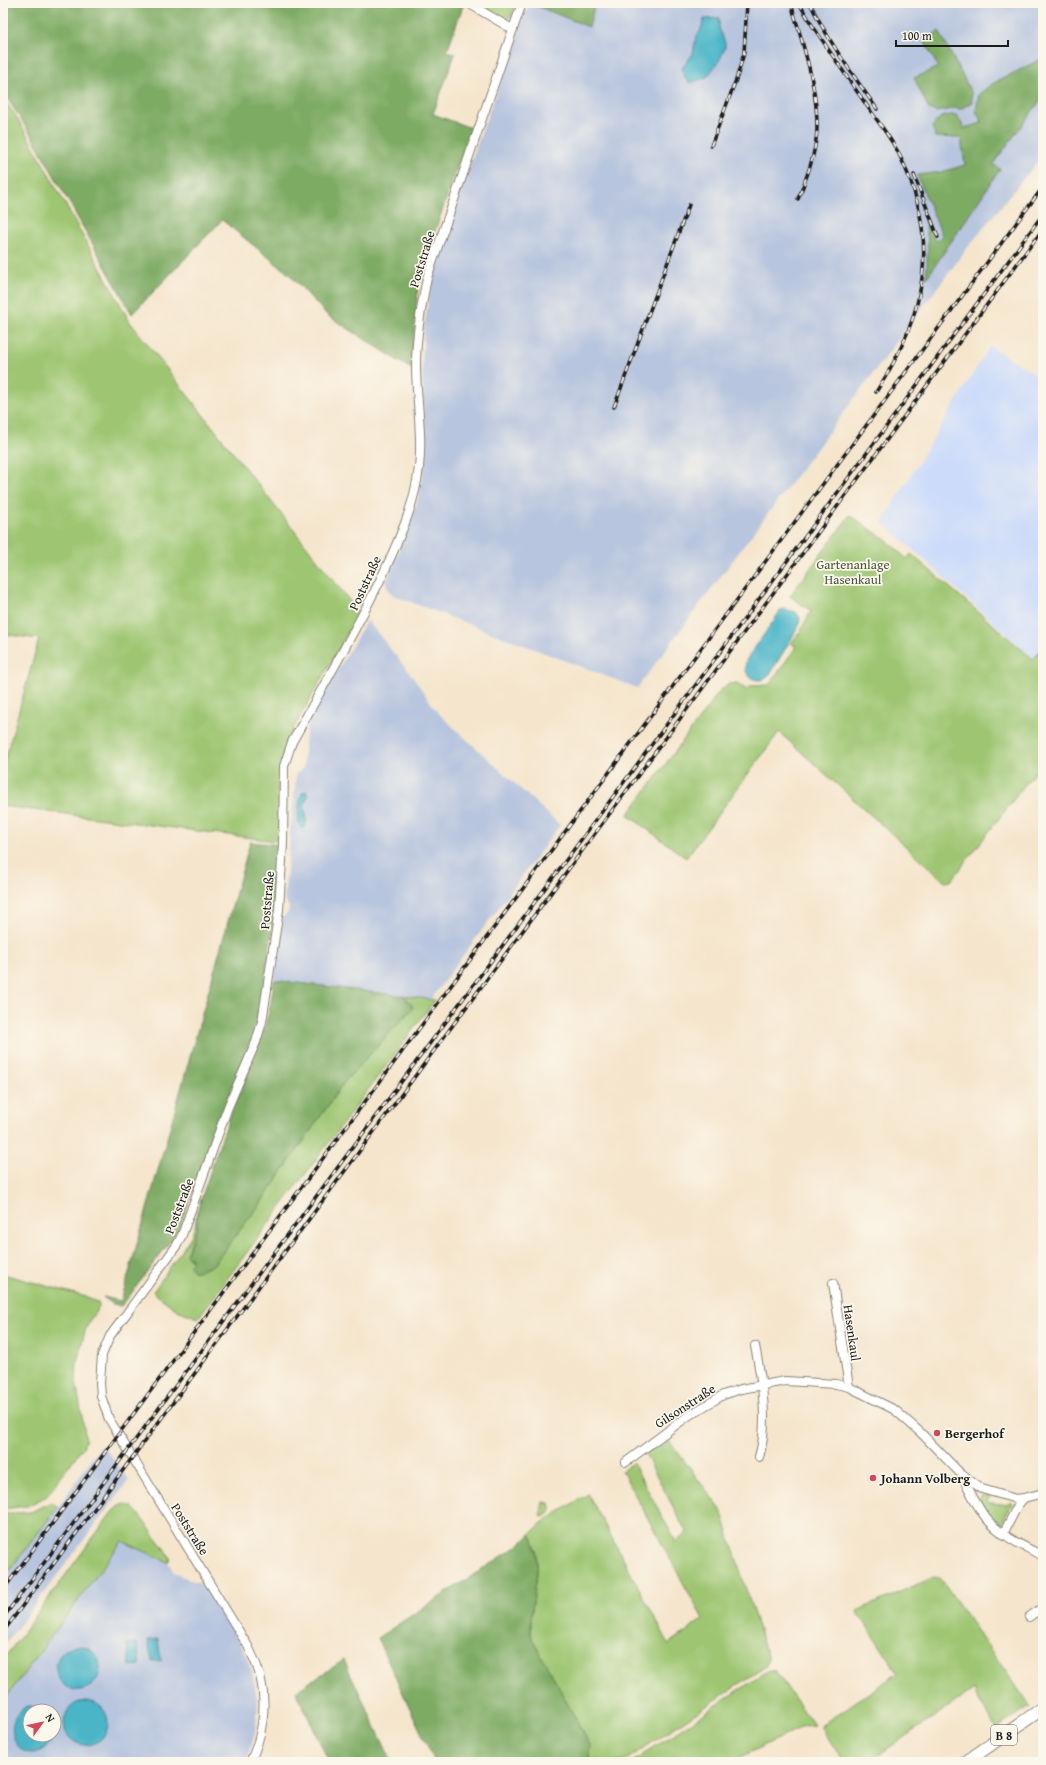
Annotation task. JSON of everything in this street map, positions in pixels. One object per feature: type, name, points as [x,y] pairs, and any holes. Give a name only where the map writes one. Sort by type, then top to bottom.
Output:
[{"type":"main road","name":"B 8","points":[[966,1762],[1043,1708]]},
{"type":"street","points":[[468,3],[512,29]]},
{"type":"street","name":"Poststraße","points":[[250,1762],[260,1730],[264,1709],[261,1680],[255,1662],[248,1646],[109,1419],[101,1396],[100,1370],[102,1355],[110,1336],[177,1245],[182,1235],[228,1107],[256,1042],[265,1004],[279,910],[284,843],[284,766],[286,757],[292,742],[365,614],[407,519],[416,490],[419,466],[420,443],[416,365],[418,322],[427,278],[522,3]]},
{"type":"street","name":"Hasenkaul","points":[[833,1283],[849,1387]]},
{"type":"street","points":[[755,1346],[763,1385],[763,1445],[759,1457]]},
{"type":"street","name":"Gilsonstraße","points":[[626,1462],[704,1405],[727,1394],[741,1389],[785,1381],[836,1384],[849,1387],[895,1410],[961,1474],[975,1485],[989,1492],[1010,1498],[1024,1498],[1043,1493]]},
{"type":"street","name":"Gilsonstraße","points":[[961,1474],[986,1518],[1003,1534],[1043,1556]]},
{"type":"street","points":[[1003,1534],[1018,1505],[1024,1498]]},
{"type":"street","points":[[1029,1617],[1043,1608]]},
{"type":"shaded area","points":[[595,3],[1043,3],[1043,155],[968,247],[637,688],[395,596],[387,587],[386,580],[409,527],[417,502],[422,478],[424,461],[422,369],[424,327],[432,279],[460,191],[529,4],[589,27]],"holes":[[[704,19],[713,20],[725,43],[725,48],[719,61],[707,77],[697,81],[682,68],[693,54],[696,36],[700,32]]]},
{"type":"shaded area","points":[[990,346],[1043,379],[1043,647],[1034,659],[882,522]]},
{"type":"shaded area","points":[[367,620],[410,673],[438,713],[560,825],[430,1000],[274,980],[282,918],[288,913],[289,907],[284,899],[296,774],[303,768],[307,723]],"holes":[[[306,791],[308,794],[304,805],[306,819],[305,827],[299,823],[300,799]]]},
{"type":"shaded area","points":[[102,1444],[129,1480],[3,1647],[3,1579],[58,1507]]},
{"type":"shaded area","points":[[122,1541],[168,1562],[174,1573],[206,1586],[241,1644],[252,1671],[258,1704],[255,1733],[246,1762],[3,1762],[3,1702]]},
{"type":"green space","points":[[6,3],[464,3],[447,51],[455,54],[433,114],[471,128],[419,277],[411,369],[327,315],[289,274],[222,220],[132,314],[33,138],[3,92],[3,12]]},
{"type":"green space","points":[[477,3],[516,3],[511,17],[503,20]]},
{"type":"green space","points":[[529,3],[595,3],[589,27]]},
{"type":"green space","points":[[939,31],[971,92],[972,102],[961,109],[955,108],[936,112],[929,109],[914,78],[938,67],[924,40]]},
{"type":"green space","points":[[1043,58],[1043,97],[993,164],[1000,169],[926,279],[928,242],[925,217],[936,242],[942,235],[917,175],[942,172],[965,165],[961,138],[935,137],[933,126],[940,118],[953,115],[957,115],[964,128],[982,123],[976,111],[979,94],[992,84]]},
{"type":"green space","points":[[3,99],[15,115],[30,140],[130,322],[356,609],[357,616],[287,740],[282,757],[280,836],[275,841],[3,806],[3,767],[39,639],[3,634]]},
{"type":"green space","name":"Gartenanlage Hasenkaul","points":[[850,515],[890,543],[907,559],[911,554],[1033,659],[1043,647],[1043,761],[951,881],[945,882],[779,732],[686,858],[628,815],[722,688],[724,689],[728,684],[737,683],[747,690],[750,686],[769,685],[796,647],[791,643],[800,632],[811,611],[790,596]]},
{"type":"green space","points":[[250,842],[280,845],[275,910],[265,979],[253,1036],[222,1112],[178,1231],[124,1303],[121,1306],[113,1304],[103,1297],[121,1301]]},
{"type":"green space","points":[[274,980],[404,996],[413,1008],[344,1082],[260,1204],[213,1265],[196,1272],[193,1271],[190,1266],[192,1260],[186,1255],[197,1227],[197,1211],[230,1116],[251,1066],[263,1032],[272,998]]},
{"type":"green space","points":[[404,996],[435,1000],[198,1318],[177,1310],[153,1292],[190,1238],[195,1227],[197,1211],[197,1228],[186,1255],[192,1260],[196,1272],[213,1265],[260,1204],[344,1082],[413,1008],[411,1003]]},
{"type":"green space","points":[[3,1274],[90,1298],[98,1303],[99,1306],[86,1328],[77,1362],[76,1382],[86,1439],[83,1447],[47,1496],[27,1506],[3,1509]]},
{"type":"green space","points":[[667,1438],[721,1510],[768,1659],[766,1666],[623,1762],[589,1762],[590,1757],[532,1638],[531,1626],[537,1558],[535,1546],[530,1534],[543,1522],[588,1494],[669,1644],[703,1619],[622,1471],[633,1463],[676,1542],[687,1533],[645,1454]]},
{"type":"green space","points":[[982,1495],[991,1496],[986,1502],[1007,1505],[1010,1502],[1012,1504],[1001,1526],[999,1526],[988,1515],[979,1500]]},
{"type":"green space","points":[[51,1502],[58,1507],[3,1579],[3,1514],[31,1512]]},
{"type":"green space","points":[[543,1502],[549,1503],[551,1512],[543,1517],[540,1516]]},
{"type":"green space","points":[[125,1504],[132,1507],[137,1512],[171,1558],[168,1562],[122,1541],[3,1702],[3,1660],[112,1512],[119,1506]]},
{"type":"green space","points":[[530,1534],[535,1546],[537,1558],[531,1626],[532,1638],[590,1745],[589,1762],[435,1762],[377,1638],[519,1545]]},
{"type":"green space","points":[[934,1577],[941,1579],[1030,1706],[996,1729],[973,1690],[868,1762],[844,1762],[820,1726],[898,1673],[857,1611]]},
{"type":"green space","points":[[344,1660],[392,1762],[329,1762],[296,1691]]},
{"type":"green space","points":[[769,1670],[775,1671],[814,1725],[804,1726],[730,1762],[632,1762]]},
{"type":"water","points":[[719,18],[719,28],[725,43],[725,48],[719,61],[707,77],[693,82],[688,82],[684,76],[682,68],[693,54],[696,36],[700,32],[704,19]]},
{"type":"water","points":[[785,609],[796,612],[800,618],[799,626],[770,674],[762,680],[753,679],[746,671],[745,667],[747,659],[781,610]]},
{"type":"water","points":[[306,791],[308,796],[304,805],[306,824],[305,827],[301,828],[299,825],[298,816],[299,806],[302,793]]},
{"type":"water","points":[[158,1639],[161,1661],[152,1662],[148,1640]]},
{"type":"water","points":[[137,1643],[140,1665],[130,1666],[127,1644]]},
{"type":"water","points":[[74,1646],[82,1646],[87,1647],[94,1652],[99,1659],[99,1677],[94,1684],[87,1689],[74,1690],[66,1687],[59,1680],[56,1672],[56,1664],[59,1656],[66,1649]]},
{"type":"water","points":[[82,1701],[90,1701],[95,1702],[102,1707],[107,1714],[107,1732],[102,1739],[95,1744],[82,1745],[74,1742],[67,1735],[64,1727],[64,1719],[67,1711],[74,1704]]},
{"type":"water","points":[[22,1710],[22,1743],[50,1743],[43,1750],[33,1753],[24,1751],[18,1746],[14,1738],[13,1729],[14,1720]]},
{"type":"railway","points":[[711,146],[737,77],[744,53],[747,3]]},
{"type":"railway","points":[[791,3],[812,81],[817,113],[815,147],[808,174],[798,199]]},
{"type":"railway","points":[[799,3],[812,25],[899,154],[912,185],[920,216],[924,246],[922,276],[917,305],[907,334],[893,363],[876,392]]},
{"type":"railway","points":[[810,3],[850,71],[877,109]]},
{"type":"railway","points":[[914,175],[938,237]]},
{"type":"railway","points":[[3,1590],[1043,187]]},
{"type":"railway","points":[[614,407],[689,205]]},
{"type":"railway","points":[[3,1618],[647,751],[1043,214]]},
{"type":"railway","points":[[3,1632],[1043,229]]},
{"type":"place","name":"Bergerhof","points":[[937,1433]]},
{"type":"place","name":"Johann Volberg","points":[[873,1478]]}]
